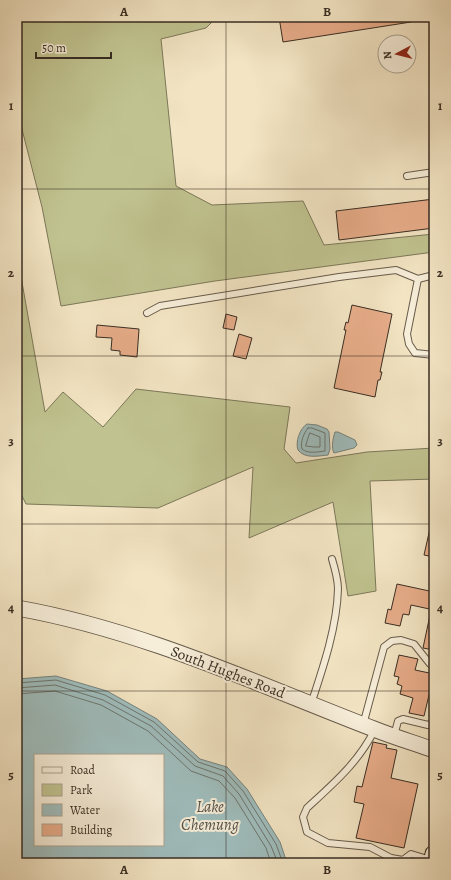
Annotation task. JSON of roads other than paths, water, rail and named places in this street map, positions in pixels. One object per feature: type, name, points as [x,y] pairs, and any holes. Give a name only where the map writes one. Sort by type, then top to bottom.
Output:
[{"type":"street","name":"South Hughes Road","points":[[17,608],[72,619],[117,631],[162,646],[369,727],[434,750]]},
{"type":"lane","points":[[407,176],[434,172]]},
{"type":"lane","points":[[147,313],[160,306],[192,300],[339,277],[396,270],[418,279],[434,275]]},
{"type":"lane","points":[[418,279],[408,334],[409,344],[415,353],[434,355]]},
{"type":"lane","points":[[311,704],[322,669],[336,606],[338,589],[337,576],[332,559]]},
{"type":"lane","points":[[433,859],[411,854],[403,860],[391,858],[370,847],[328,843],[306,832],[303,817],[307,808],[348,770],[369,742],[369,727],[384,647],[392,641],[401,640],[414,644],[430,664],[434,666]]},
{"type":"lane","points":[[394,736],[398,721],[403,720],[428,725],[434,721]]},
{"type":"lane","points":[[386,863],[391,858]]},
{"type":"water","points":[[307,424],[317,425],[327,429],[329,432],[330,449],[328,455],[308,456],[304,455],[298,450],[297,443],[299,436],[304,426]]},
{"type":"water","points":[[335,432],[355,440],[357,445],[354,448],[334,453],[332,446]]},
{"type":"water","name":"Lake Chemung","points":[[56,676],[107,691],[157,719],[200,759],[227,767],[247,789],[280,842],[287,863],[17,863],[17,679]]}]
